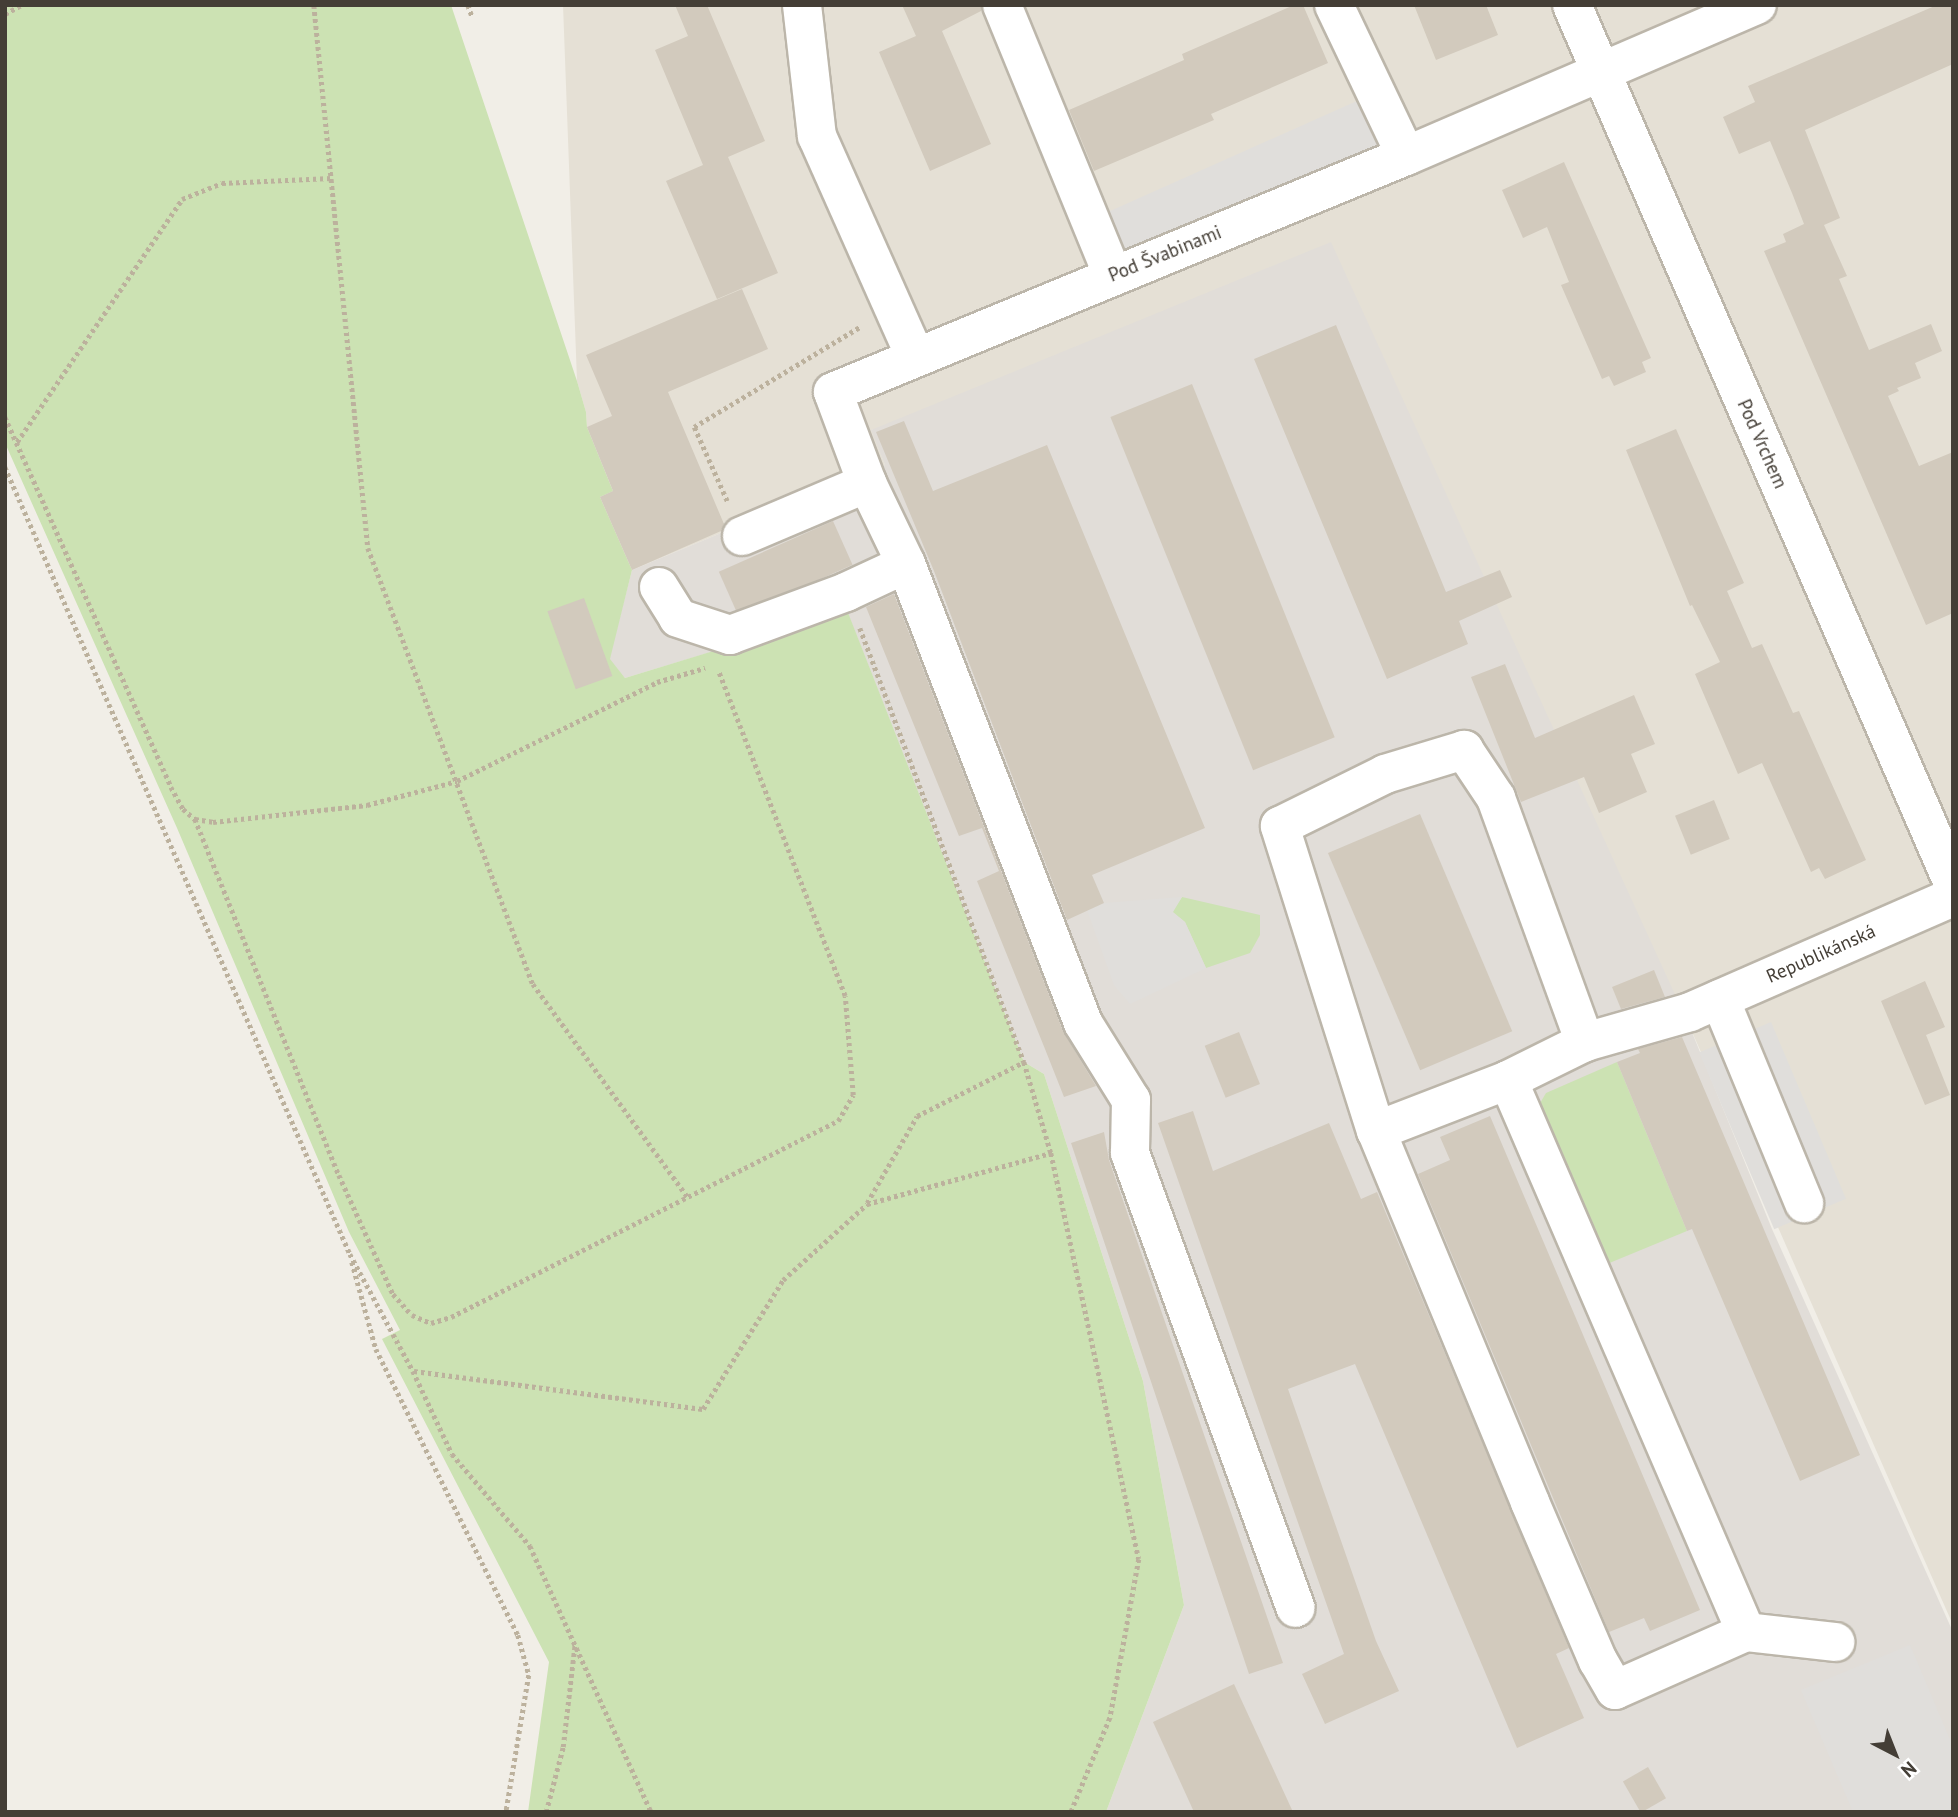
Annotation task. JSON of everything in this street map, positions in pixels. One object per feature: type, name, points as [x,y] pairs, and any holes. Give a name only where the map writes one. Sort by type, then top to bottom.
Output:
[{"type":"street","points":[[802,5],[817,136],[915,356]]},
{"type":"street","points":[[1002,5],[1113,276]]},
{"type":"street","points":[[1334,5],[1406,156]]},
{"type":"street","name":"Pod Vrchem","points":[[1572,5],[1953,883]]},
{"type":"street","name":"Pod Švabinami","points":[[867,483],[833,392],[1406,156],[1758,5]]},
{"type":"street","points":[[742,536],[867,483],[906,564],[1083,1023],[1132,1100],[1130,1153],[1296,1608]]},
{"type":"street","points":[[659,587],[678,618],[730,635],[846,592],[906,564]]},
{"type":"street","points":[[1585,1042],[1496,799],[1464,750],[1385,774],[1280,826],[1376,1130],[1530,1502],[1598,1661],[1615,1690],[1746,1632],[1835,1642]]},
{"type":"street","name":"Republikánská","points":[[1376,1130],[1508,1080],[1585,1042],[1705,1005],[1953,897]]},
{"type":"street","points":[[1705,1005],[1804,1203]]},
{"type":"street","points":[[1508,1080],[1746,1632]]},
{"type":"path","points":[[5,14],[21,5]]},
{"type":"path","points":[[314,5],[368,548],[533,984],[688,1197]]},
{"type":"path","points":[[468,5],[472,16]]},
{"type":"path","points":[[17,443],[182,199],[222,183],[331,178]]},
{"type":"path","points":[[742,536],[694,427],[894,307]]},
{"type":"path","points":[[5,417],[171,787],[183,809],[195,819],[339,1175],[393,1294],[412,1315],[431,1323],[451,1317],[838,1121],[853,1095],[845,996],[716,665],[657,682],[457,780],[367,805],[213,822],[195,819]]},
{"type":"path","points":[[5,467],[350,1254],[413,1371],[452,1454],[530,1546],[651,1812]]},
{"type":"path","points":[[846,592],[1024,1062],[1051,1153],[1139,1559],[1110,1718],[1071,1812]]},
{"type":"path","points":[[413,1371],[703,1409],[782,1280],[867,1204],[917,1116],[1024,1062]]},
{"type":"path","points":[[867,1204],[1051,1153]]},
{"type":"path","points":[[350,1254],[376,1349],[518,1635],[529,1675],[506,1812]]},
{"type":"path","points":[[546,1812],[563,1747],[575,1644]]},
{"type":"shaded area","points":[[563,5],[1953,5],[1953,1625],[1689,1025],[872,429],[885,465],[632,570],[600,497],[613,490],[587,427],[586,412],[577,381]]},
{"type":"shaded area","points":[[1377,92],[1406,156],[1113,276],[1090,220]]},
{"type":"shaded area","points":[[1331,242],[1689,1025],[1772,1229],[1953,1632],[1953,1812],[1106,1812],[1184,1605],[1143,1381],[1044,1074],[1024,1062],[847,611],[625,678],[609,659],[632,570],[885,465],[871,430]]},
{"type":"shaded area","points":[[1182,897],[1173,912],[1185,922],[1206,968],[1130,1004],[1114,985],[1087,910],[1104,903]]},
{"type":"shaded area","points":[[1771,1022],[1846,1199],[1774,1229],[1699,1052]]},
{"type":"shaded area","points":[[1910,1645],[1953,1747],[1953,1812],[1853,1812],[1801,1690]]},
{"type":"green space","points":[[5,5],[451,5],[577,381],[586,412],[587,427],[613,491],[600,497],[632,570],[610,659],[625,678],[847,610],[1024,1062],[1044,1074],[1143,1381],[1184,1605],[1106,1812],[528,1812],[549,1662],[382,1339],[400,1330],[349,1232],[177,828],[5,443]]},
{"type":"green space","points":[[1182,897],[1260,915],[1260,935],[1250,953],[1206,968],[1185,922],[1172,912]]},
{"type":"green space","points":[[1617,1062],[1687,1231],[1607,1264],[1539,1105],[1546,1093]]},
{"type":"building","points":[[675,5],[707,5],[765,141],[728,157],[778,273],[717,299],[666,181],[703,165],[655,50],[688,36]]},
{"type":"building","points":[[902,5],[981,5],[981,11],[942,31],[991,144],[930,171],[879,52],[916,36]]},
{"type":"building","points":[[1294,5],[1303,5],[1328,63],[1211,114],[1214,120],[1094,171],[1069,110],[1184,60],[1182,54]]},
{"type":"building","points":[[1414,5],[1486,5],[1498,35],[1436,60]]},
{"type":"building","points":[[1937,5],[1953,5],[1953,64],[1805,130],[1840,218],[1824,225],[1847,276],[1839,279],[1869,350],[1931,324],[1942,351],[1915,363],[1921,378],[1897,388],[1899,391],[1888,396],[1919,466],[1953,452],[1953,613],[1926,625],[1764,251],[1786,242],[1783,234],[1804,224],[1792,193],[1770,141],[1739,154],[1723,117],[1755,102],[1748,86]]},
{"type":"building","points":[[1564,162],[1651,358],[1642,362],[1646,372],[1614,386],[1609,376],[1602,379],[1561,285],[1569,282],[1547,227],[1523,238],[1502,190]]},
{"type":"building","points":[[742,289],[768,349],[668,392],[724,524],[721,531],[632,570],[600,497],[613,491],[587,427],[612,416],[586,355]]},
{"type":"building","points":[[1336,325],[1446,592],[1500,570],[1512,597],[1459,621],[1468,644],[1387,679],[1254,359]]},
{"type":"building","points":[[1192,384],[1335,737],[1253,770],[1110,417]]},
{"type":"building","points":[[904,421],[933,491],[1047,445],[1205,828],[1092,875],[1104,903],[1067,920],[934,571],[876,432]]},
{"type":"building","points":[[1676,429],[1744,583],[1727,591],[1752,648],[1762,644],[1793,713],[1799,711],[1866,860],[1825,879],[1819,868],[1811,872],[1762,763],[1738,774],[1695,674],[1720,662],[1692,605],[1690,606],[1626,450]]},
{"type":"building","points":[[833,521],[853,565],[738,616],[719,572]]},
{"type":"building","points":[[894,594],[1063,1031],[1096,1086],[1064,1097],[977,881],[999,871],[982,828],[959,836],[866,607]]},
{"type":"building","points":[[584,598],[612,676],[576,689],[547,611]]},
{"type":"building","points":[[1505,664],[1535,738],[1634,695],[1655,744],[1631,754],[1647,792],[1599,813],[1584,777],[1521,802],[1471,677]]},
{"type":"building","points":[[1714,800],[1730,839],[1691,855],[1675,816]]},
{"type":"building","points":[[1420,814],[1512,1031],[1420,1070],[1328,853]]},
{"type":"building","points":[[1654,970],[1665,997],[1621,1009],[1612,987]]},
{"type":"building","points":[[1925,981],[1945,1027],[1926,1035],[1950,1095],[1925,1105],[1881,1001]]},
{"type":"building","points":[[1239,1032],[1260,1084],[1226,1098],[1205,1046]]},
{"type":"building","points":[[1682,1037],[1860,1455],[1800,1481],[1692,1229],[1687,1231],[1617,1062],[1640,1053],[1638,1049]]},
{"type":"building","points":[[1193,1111],[1213,1171],[1329,1123],[1361,1199],[1377,1192],[1569,1648],[1556,1654],[1584,1718],[1517,1748],[1355,1364],[1288,1389],[1376,1641],[1399,1691],[1325,1724],[1302,1674],[1344,1654],[1158,1123]]},
{"type":"building","points":[[1490,1116],[1700,1610],[1650,1631],[1644,1618],[1609,1632],[1418,1174],[1450,1160],[1440,1137]]},
{"type":"building","points":[[1104,1132],[1109,1160],[1283,1663],[1249,1674],[1071,1143]]},
{"type":"building","points":[[1234,1684],[1293,1812],[1194,1812],[1153,1722]]},
{"type":"building","points":[[1648,1767],[1666,1798],[1640,1812],[1623,1782]]}]
